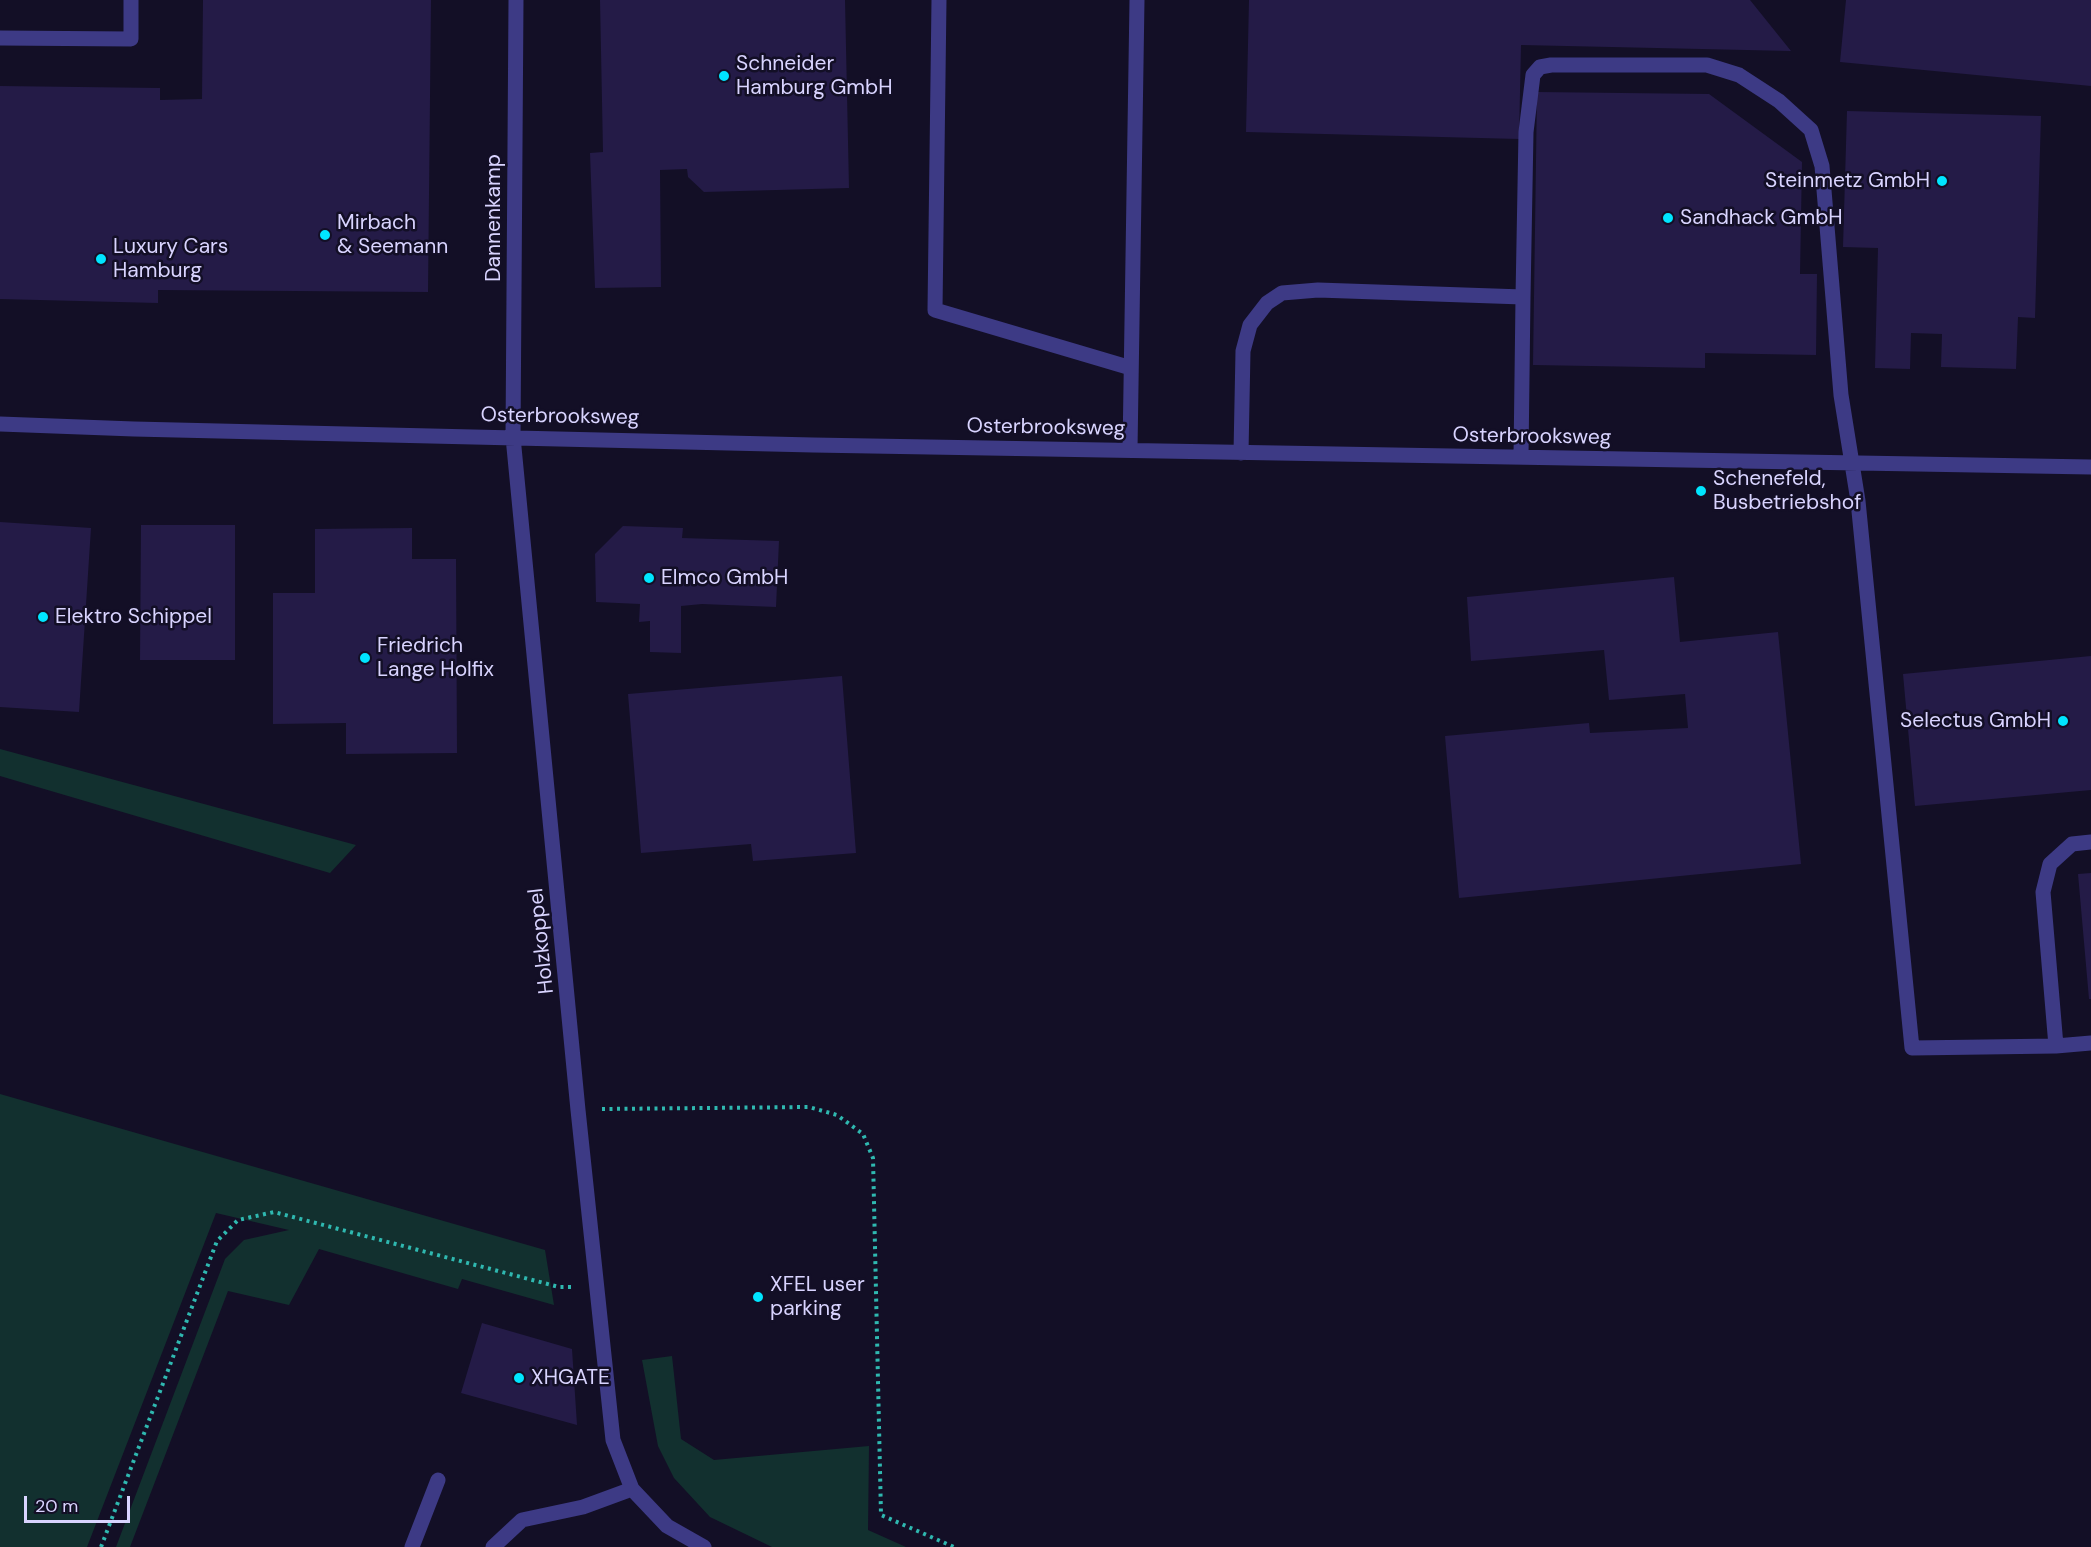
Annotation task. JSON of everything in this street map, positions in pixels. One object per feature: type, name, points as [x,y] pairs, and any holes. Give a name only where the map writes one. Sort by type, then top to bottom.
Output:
[{"type":"street","points":[[0,38],[131,39],[131,0]]},
{"type":"street","name":"Dannenkamp","points":[[513,437],[516,0]]},
{"type":"street","points":[[939,0],[935,310],[1131,368]]},
{"type":"street","points":[[1130,450],[1137,0]]},
{"type":"street","points":[[1521,457],[1526,132],[1533,75],[1540,68],[1551,65],[1707,65],[1739,75],[1779,100],[1811,130],[1822,166],[1841,395],[1853,463],[1912,1048],[2056,1046],[2091,1043]]},
{"type":"street","points":[[1241,453],[1243,351],[1250,325],[1267,303],[1282,293],[1318,290],[1523,297]]},
{"type":"street","name":"Osterbrooksweg","points":[[0,424],[803,445],[2091,467]]},
{"type":"street","name":"Holzkoppel","points":[[513,437],[596,1284],[614,1440],[632,1489]]},
{"type":"street","points":[[2056,1046],[2043,892],[2050,864],[2072,844],[2091,842]]},
{"type":"street","points":[[412,1547],[438,1480]]},
{"type":"street","points":[[493,1547],[522,1520],[583,1507],[632,1489],[667,1526],[704,1547]]},
{"type":"path","points":[[578,1110],[809,1107],[837,1115],[863,1134],[873,1158],[881,1515],[954,1547]]},
{"type":"path","points":[[101,1547],[217,1241],[238,1220],[274,1212],[559,1287],[596,1284]]},
{"type":"green space","points":[[0,749],[356,845],[330,873],[0,776]]},
{"type":"green space","points":[[0,1094],[545,1250],[554,1305],[462,1279],[458,1289],[319,1249],[289,1305],[228,1291],[130,1547],[116,1547],[225,1259],[244,1240],[289,1230],[216,1213],[87,1547],[0,1547]]},
{"type":"green space","points":[[672,1356],[681,1439],[714,1460],[869,1446],[868,1530],[906,1547],[772,1547],[710,1517],[674,1478],[658,1446],[642,1360]]},
{"type":"building","points":[[203,0],[431,0],[428,292],[158,290],[158,303],[0,299],[0,86],[160,88],[160,100],[202,99]]},
{"type":"building","name":"Schneider Hamburg GmbH","points":[[600,0],[845,0],[849,188],[704,192],[688,177],[687,169],[660,170],[661,287],[595,288],[590,153],[603,152]]},
{"type":"building","points":[[1249,0],[1750,0],[1791,51],[1521,45],[1519,139],[1246,132]]},
{"type":"building","points":[[1846,0],[2091,0],[2091,86],[1840,62]]},
{"type":"building","name":"Sandhack GmbH","points":[[1537,92],[1709,94],[1802,162],[1800,274],[1817,274],[1816,355],[1705,353],[1705,368],[1533,365]]},
{"type":"building","name":"Steinmetz GmbH","points":[[1847,111],[2041,116],[2035,318],[2018,317],[2016,369],[1941,367],[1942,334],[1911,333],[1910,369],[1875,368],[1878,248],[1843,247]]},
{"type":"building","name":"Elektro Schippel","points":[[0,522],[91,528],[79,712],[0,707]]},
{"type":"building","points":[[141,525],[235,525],[235,660],[140,660]]},
{"type":"building","name":"Elmco GmbH","points":[[623,526],[683,528],[682,538],[779,541],[776,607],[702,604],[681,606],[681,653],[650,652],[650,621],[639,622],[640,604],[596,602],[595,554]]},
{"type":"building","name":"Friedrich Lange Holfix","points":[[412,528],[412,559],[456,559],[457,753],[346,754],[346,723],[273,724],[273,593],[315,593],[315,529]]},
{"type":"building","points":[[1674,577],[1680,642],[1778,632],[1801,864],[1459,898],[1445,736],[1589,723],[1590,733],[1688,728],[1685,694],[1609,700],[1604,650],[1471,661],[1467,597]]},
{"type":"building","points":[[2091,656],[2091,790],[1915,806],[1903,674]]},
{"type":"building","points":[[842,676],[856,853],[753,861],[751,844],[641,853],[628,694]]},
{"type":"building","points":[[2091,873],[2091,999],[2089,999],[2078,874]]},
{"type":"building","name":"XHGATE","points":[[482,1323],[572,1349],[577,1425],[461,1393]]},
{"type":"place","name":"Schneider Hamburg GmbH","points":[[724,76]]},
{"type":"place","name":"Steinmetz GmbH","points":[[1942,181]]},
{"type":"place","name":"Sandhack GmbH","points":[[1668,218]]},
{"type":"place","name":"Mirbach & Seemann","points":[[325,235]]},
{"type":"place","name":"Luxury Cars Hamburg","points":[[101,259]]},
{"type":"place","name":"Schenefeld, Busbetriebshof","points":[[1701,491]]},
{"type":"place","name":"Elmco GmbH","points":[[649,578]]},
{"type":"place","name":"Elektro Schippel","points":[[43,617]]},
{"type":"place","name":"Friedrich Lange Holfix","points":[[365,658]]},
{"type":"place","name":"Selectus GmbH","points":[[2063,721]]},
{"type":"place","name":"XFEL user parking","points":[[758,1297]]},
{"type":"place","name":"XHGATE","points":[[519,1378]]}]
